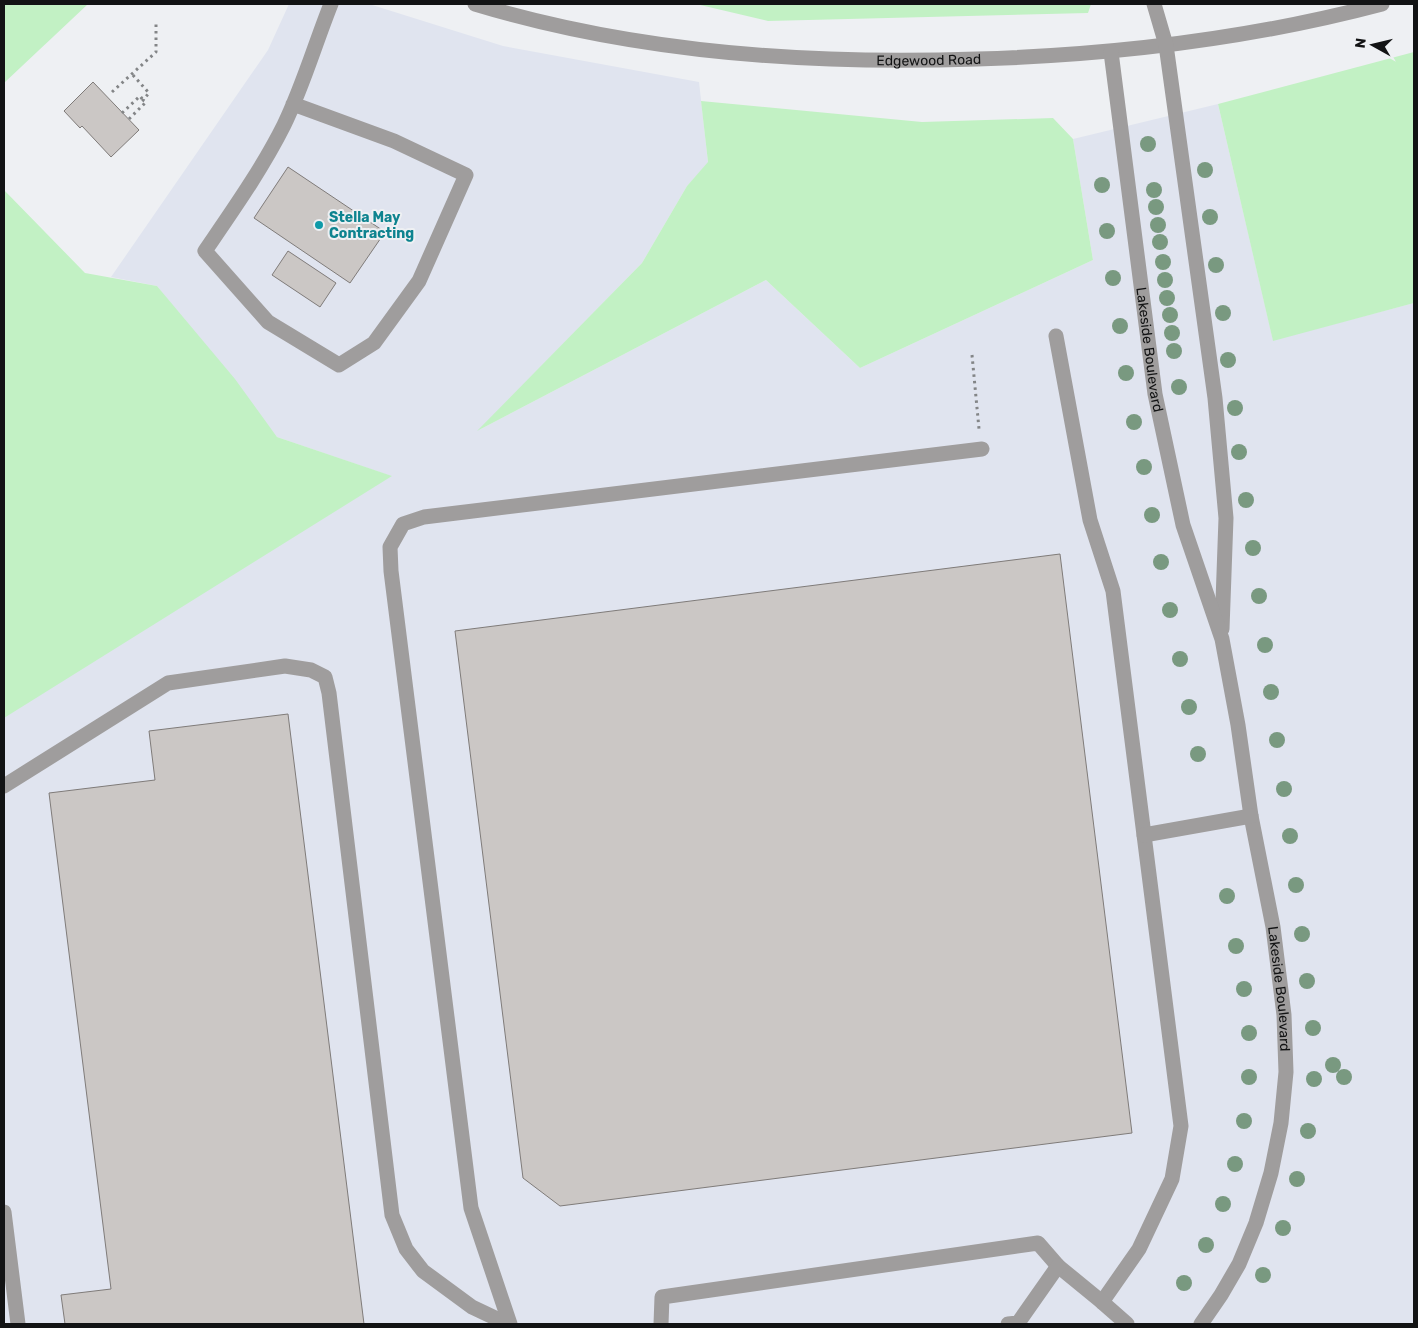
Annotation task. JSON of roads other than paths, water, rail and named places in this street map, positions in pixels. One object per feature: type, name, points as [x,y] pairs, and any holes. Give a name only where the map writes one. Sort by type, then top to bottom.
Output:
[{"type":"street","points":[[293,104],[394,141],[466,175],[418,281],[374,343],[339,365],[268,322],[205,251],[246,190],[284,125],[331,4]]},
{"type":"street","name":"Edgewood Road","points":[[475,4],[594,33],[666,45],[834,60],[918,61],[1022,58],[1111,52],[1238,34],[1334,16],[1382,4]]},
{"type":"street","name":"Lakeside Boulevard","points":[[1154,4],[1166,45],[1215,398],[1226,518],[1222,639]]},
{"type":"street","name":"Lakeside Boulevard","points":[[1111,52],[1155,394],[1183,525],[1222,639],[1238,725],[1251,816],[1273,927],[1284,1015],[1286,1072],[1281,1123],[1271,1172],[1256,1223],[1239,1264],[1221,1296],[1201,1324]]},
{"type":"street","points":[[1056,336],[1090,520],[1113,591],[1181,1126],[1172,1179],[1139,1249],[1102,1302]]},
{"type":"street","points":[[509,1324],[471,1208],[390,547],[403,524],[424,517],[982,450]]},
{"type":"street","points":[[4,786],[168,683],[285,666],[311,670],[325,677],[330,703],[392,1215],[406,1249],[424,1271],[472,1307],[509,1324]]},
{"type":"street","points":[[1144,835],[1251,816]]},
{"type":"street","points":[[4,1212],[18,1324]]},
{"type":"street","points":[[661,1324],[662,1297],[1038,1242],[1058,1266],[1127,1324]]},
{"type":"street","points":[[1008,1324],[1018,1323],[1058,1266]]},
{"type":"place","name":"Stella May Contracting","points":[[319,225]]}]
